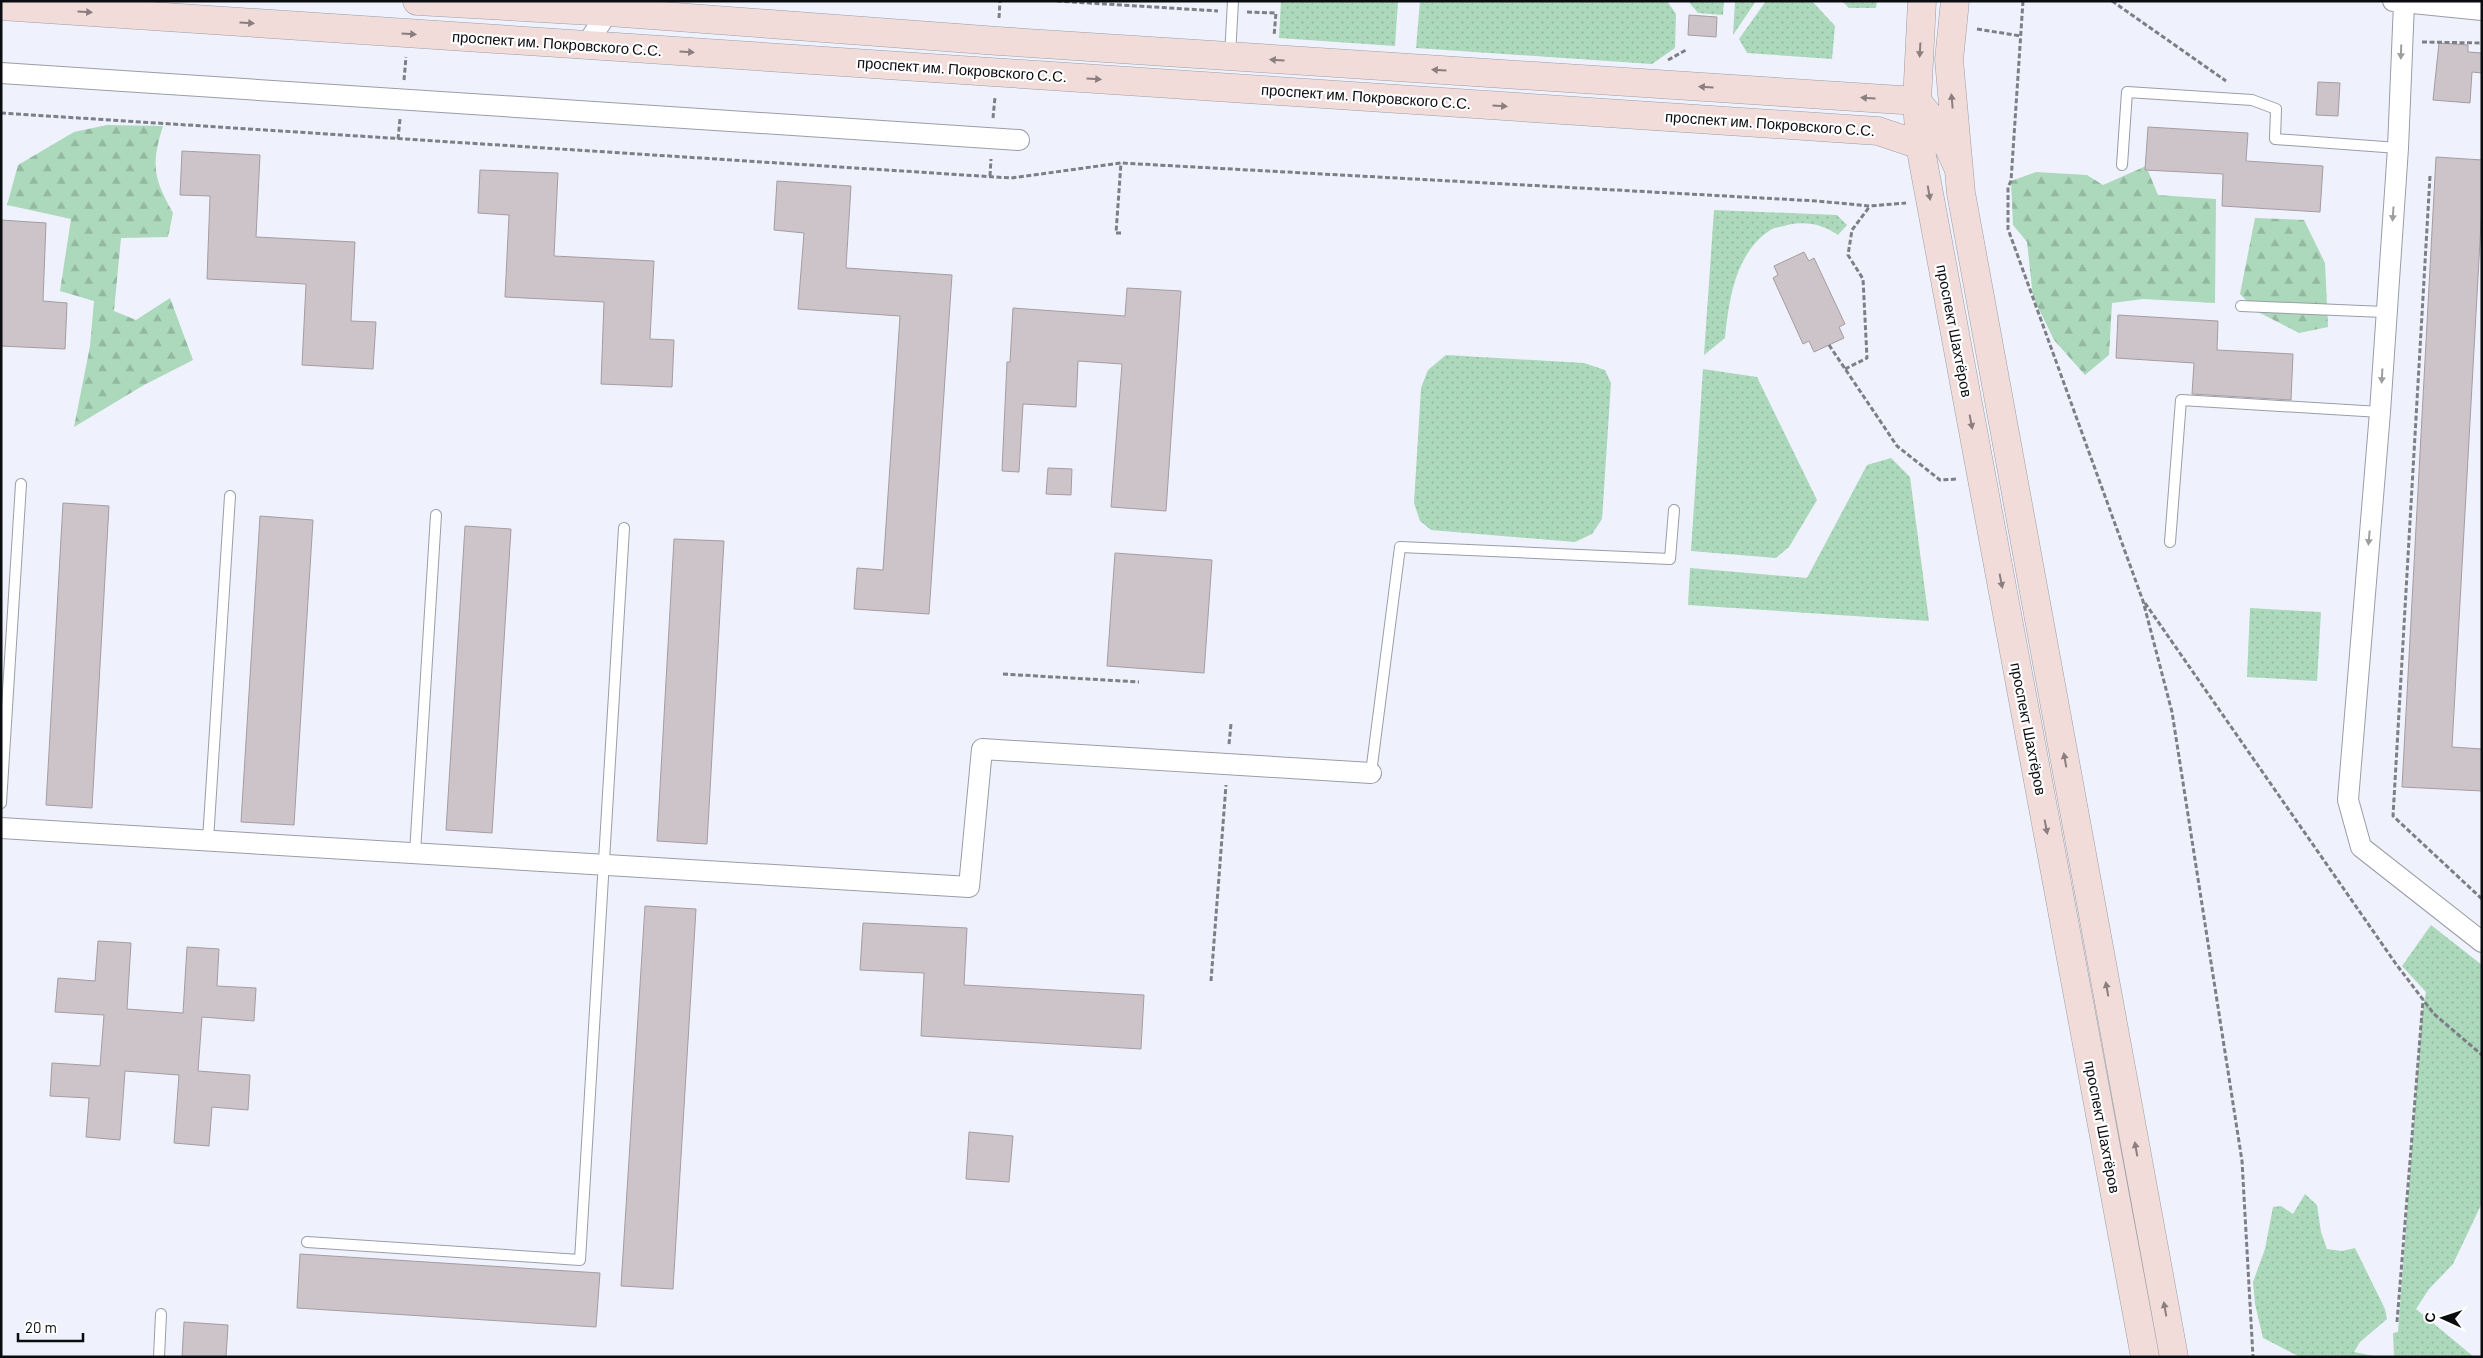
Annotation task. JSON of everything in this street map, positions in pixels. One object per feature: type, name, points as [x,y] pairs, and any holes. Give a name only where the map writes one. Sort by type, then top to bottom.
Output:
[{"type":"main road","name":"проспект им. Покровского С.С.","points":[[417,1],[612,7],[1230,56],[1917,101]]},
{"type":"main road","name":"проспект Шахтёров","points":[[1922,1],[1917,101],[1920,145],[2145,1357]]},
{"type":"main road","name":"проспект Шахтёров","points":[[1955,1],[1949,60],[1958,167],[2174,1357]]},
{"type":"main road","name":"проспект им. Покровского С.С.","points":[[1,6],[1878,131],[1920,145]]},
{"type":"main road","name":"проспект Шахтёров","points":[[1878,131],[1899,117],[1933,86],[1949,60]]},
{"type":"main road","name":"проспект Шахтёров","points":[[1917,101],[1941,131],[1958,167]]},
{"type":"street","points":[[2482,10],[2399,2],[2402,40],[2398,148],[2385,312],[2380,412],[2348,800],[2361,847],[2482,942]]},
{"type":"street","points":[[586,45],[612,7]]},
{"type":"street","points":[[1,73],[1019,140]]},
{"type":"street","points":[[1,828],[969,887],[982,749],[1371,773]]},
{"type":"lane","points":[[1230,56],[1233,1]]},
{"type":"lane","points":[[2122,165],[2126,92],[2252,100],[2276,108],[2275,139],[2398,148]]},
{"type":"lane","points":[[2241,306],[2385,312]]},
{"type":"lane","points":[[2170,542],[2181,400],[2380,412]]},
{"type":"lane","points":[[1,803],[21,484]]},
{"type":"lane","points":[[208,840],[230,496]]},
{"type":"lane","points":[[1371,773],[1400,546],[1670,559],[1674,510]]},
{"type":"lane","points":[[415,853],[436,515]]},
{"type":"lane","points":[[308,1242],[580,1260],[624,528]]},
{"type":"lane","points":[[159,1357],[161,1314]]},
{"type":"path","points":[[2023,1],[2011,181],[2008,187],[2008,229],[2143,600],[2172,712],[2242,1161],[2253,1357]]},
{"type":"path","points":[[2112,1],[2252,100]]},
{"type":"path","points":[[398,139],[408,34]]},
{"type":"path","points":[[2402,40],[2482,43]]},
{"type":"path","points":[[993,126],[995,89]]},
{"type":"path","points":[[1,113],[1011,178],[1121,162],[1817,201],[1870,206],[1908,203],[1910,212]]},
{"type":"path","points":[[1121,162],[1116,233],[1121,233]]},
{"type":"path","points":[[2430,176],[2393,816],[2482,899]]},
{"type":"path","points":[[1845,369],[1867,358],[1863,279],[1848,255],[1852,230],[1870,206]]},
{"type":"path","points":[[1829,345],[1897,446],[1940,480],[1962,479]]},
{"type":"path","points":[[2143,600],[2396,964],[2434,1014],[2482,1054]]},
{"type":"path","points":[[1003,674],[1139,682]]},
{"type":"path","points":[[1211,981],[1231,724]]},
{"type":"path","points":[[2397,1322],[2423,999]]},
{"type":"green space","points":[[1281,1],[1398,1],[1395,46],[1279,38]]},
{"type":"green space","points":[[1420,1],[1667,1],[1676,14],[1675,48],[1652,64],[1416,48]]},
{"type":"green space","points":[[1688,1],[1724,1],[1723,15],[1698,13]]},
{"type":"green space","points":[[1735,1],[1756,1],[1733,35]]},
{"type":"green space","points":[[1766,1],[1812,1],[1835,26],[1832,59],[1747,53],[1739,39]]},
{"type":"green space","points":[[1842,1],[1877,1],[1876,8],[1849,8]]},
{"type":"green space","points":[[107,125],[163,126],[157,151],[156,171],[161,190],[173,213],[168,237],[121,238],[114,311],[136,320],[170,298],[193,360],[144,385],[74,427],[90,346],[94,301],[60,291],[71,219],[7,205],[18,165],[74,132]]},
{"type":"green space","points":[[2146,166],[2158,195],[2216,199],[2215,303],[2143,299],[2112,303],[2109,355],[2085,375],[2054,340],[2033,297],[2027,242],[2013,225],[2011,181],[2036,172],[2087,175],[2103,185]]},
{"type":"green space","points":[[1714,210],[1837,215],[1847,225],[1838,235],[1814,224],[1787,225],[1771,230],[1758,241],[1748,252],[1736,279],[1729,308],[1725,338],[1704,355]]},
{"type":"green space","points":[[2255,218],[2304,220],[2325,263],[2328,327],[2299,333],[2258,312],[2240,294]]},
{"type":"green space","points":[[1446,355],[1584,363],[1605,370],[1611,383],[1602,519],[1592,534],[1575,542],[1431,530],[1420,521],[1414,503],[1421,388],[1428,370]]},
{"type":"green space","points":[[1703,369],[1757,377],[1817,500],[1789,547],[1776,558],[1691,551]]},
{"type":"green space","points":[[1891,458],[1910,477],[1929,621],[1688,605],[1690,568],[1807,578],[1867,465]]},
{"type":"green space","points":[[2250,608],[2321,612],[2317,681],[2247,677]]},
{"type":"green space","points":[[2431,925],[2482,965],[2482,1203],[2453,1264],[2429,1289],[2416,1309],[2474,1357],[2394,1357],[2393,1333],[2398,1332],[2422,1014],[2426,992],[2402,966]]},
{"type":"green space","points":[[2305,1194],[2317,1205],[2321,1232],[2327,1249],[2342,1251],[2355,1248],[2385,1309],[2387,1319],[2360,1342],[2354,1352],[2379,1357],[2300,1357],[2263,1338],[2255,1304],[2253,1282],[2265,1249],[2273,1207],[2281,1206],[2293,1214]]},
{"type":"building","points":[[1689,15],[1717,17],[1716,37],[1688,35]]},
{"type":"building","points":[[2439,43],[2468,45],[2468,52],[2482,53],[2482,73],[2472,72],[2470,103],[2433,100]]},
{"type":"building","points":[[2318,82],[2340,83],[2338,116],[2316,115]]},
{"type":"building","points":[[2148,127],[2248,133],[2246,161],[2323,166],[2320,212],[2222,206],[2223,174],[2145,170]]},
{"type":"building","points":[[182,151],[260,155],[256,237],[355,242],[351,321],[376,322],[373,369],[302,365],[306,284],[207,279],[210,196],[180,195]]},
{"type":"building","points":[[2436,157],[2482,160],[2482,205],[2452,747],[2482,749],[2482,791],[2402,787]]},
{"type":"building","points":[[480,170],[558,173],[554,256],[654,261],[650,339],[674,340],[672,387],[601,384],[604,302],[505,297],[509,215],[478,213]]},
{"type":"building","points":[[777,181],[851,186],[846,268],[952,275],[929,614],[854,609],[857,568],[883,570],[900,316],[798,309],[804,233],[774,230]]},
{"type":"building","points":[[1,220],[46,223],[43,301],[67,303],[65,349],[1,346]]},
{"type":"building","points":[[1804,252],[1809,261],[1814,258],[1845,324],[1839,327],[1844,338],[1814,352],[1809,341],[1803,344],[1773,278],[1778,275],[1774,266]]},
{"type":"building","points":[[1127,288],[1181,291],[1166,511],[1111,507],[1122,364],[1078,361],[1076,407],[1023,404],[1019,472],[1002,471],[1007,362],[1010,362],[1013,308],[1125,316]]},
{"type":"building","points":[[2118,315],[2218,321],[2217,350],[2293,354],[2291,400],[2192,394],[2194,363],[2116,358]]},
{"type":"building","points":[[1048,468],[1072,469],[1071,495],[1046,494]]},
{"type":"building","points":[[63,503],[109,506],[92,808],[46,805]]},
{"type":"building","points":[[260,516],[313,520],[294,825],[241,822]]},
{"type":"building","points":[[465,526],[511,529],[492,833],[446,830]]},
{"type":"building","points":[[674,539],[724,541],[707,844],[657,841]]},
{"type":"building","points":[[1115,553],[1212,560],[1204,673],[1107,666]]},
{"type":"building","points":[[645,906],[696,909],[673,1289],[621,1286]]},
{"type":"building","points":[[863,923],[967,928],[964,985],[1144,995],[1141,1049],[921,1036],[924,973],[860,970]]},
{"type":"building","points":[[98,941],[131,943],[127,1009],[183,1013],[187,947],[219,949],[217,986],[256,988],[254,1021],[202,1017],[198,1071],[250,1075],[248,1110],[212,1107],[209,1146],[174,1143],[179,1075],[125,1071],[120,1140],[86,1137],[89,1098],[50,1096],[52,1063],[100,1066],[104,1015],[55,1012],[58,978],[95,981]]},
{"type":"building","points":[[969,1132],[1013,1136],[1009,1182],[966,1179]]},
{"type":"building","points":[[300,1254],[600,1273],[596,1327],[297,1308]]},
{"type":"building","points":[[184,1322],[228,1325],[226,1357],[182,1357]]}]
